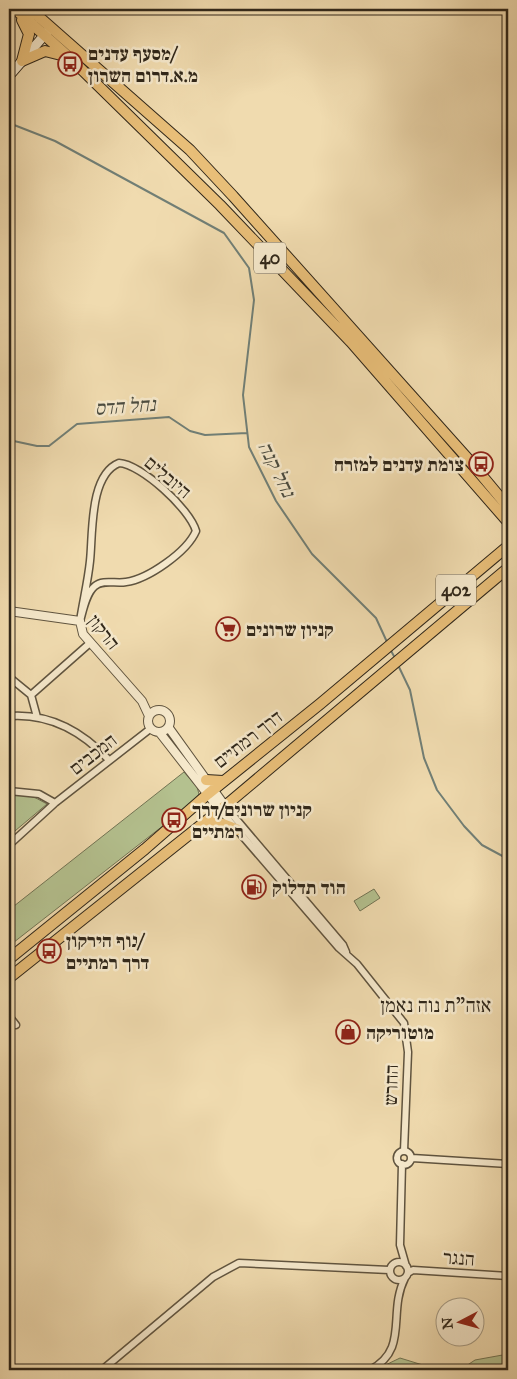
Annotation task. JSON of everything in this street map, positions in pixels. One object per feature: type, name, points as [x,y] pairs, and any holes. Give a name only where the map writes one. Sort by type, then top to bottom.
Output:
[{"type":"main road","name":"40","points":[[15,9],[48,31],[190,150],[463,453],[508,507]]},
{"type":"main road","points":[[15,9],[29,34],[22,61]]},
{"type":"main road","name":"40","points":[[30,9],[70,58],[178,162],[351,342],[508,522]]},
{"type":"main road","points":[[9,76],[48,31]]},
{"type":"main road","points":[[22,61],[49,51],[70,58]]},
{"type":"main road","name":"דרך רמתיים","points":[[206,790],[224,781],[508,546]]},
{"type":"main road","name":"דרך רמתיים","points":[[9,978],[222,808],[508,568]]},
{"type":"main road","points":[[9,959],[145,849],[206,790]]},
{"type":"main road","points":[[194,830],[220,823],[238,830]]},
{"type":"street","name":"היובלים","points":[[119,463],[128,463],[163,490],[187,512],[196,531],[192,538],[176,554],[140,580],[123,583],[104,582],[96,585],[90,593],[80,621],[90,562],[95,499],[101,481],[111,466],[119,463]]},
{"type":"street","name":"הרקון","points":[[9,612],[80,621],[83,634],[90,643],[152,713]]},
{"type":"street","points":[[31,695],[90,643]]},
{"type":"street","points":[[9,677],[31,695],[36,717]]},
{"type":"street","points":[[206,790],[169,728],[168,714],[162,710],[152,713],[148,724],[150,729],[160,733],[206,790],[222,808]]},
{"type":"street","points":[[9,716],[36,717],[63,724],[93,743],[109,760]]},
{"type":"street","points":[[160,733],[169,728]]},
{"type":"street","name":"המכבים","points":[[9,845],[55,803],[150,729]]},
{"type":"street","points":[[9,791],[29,791],[40,794],[55,803]]},
{"type":"street","name":"החרש","points":[[222,808],[238,830],[339,948],[346,952]]},
{"type":"street","name":"החרש","points":[[222,808],[343,945],[346,952],[400,1015],[405,1027],[408,1052],[404,1151]]},
{"type":"street","points":[[9,1016],[16,1025]]},
{"type":"street","points":[[370,1370],[388,1358],[393,1348],[398,1290],[406,1272],[400,1245],[402,1164],[397,1156],[404,1151],[409,1152],[412,1158]]},
{"type":"street","points":[[412,1158],[508,1164]]},
{"type":"street","points":[[402,1164],[408,1164],[412,1158]]},
{"type":"street","points":[[398,1290],[391,1267],[400,1245]]},
{"type":"street","points":[[102,1370],[213,1277],[239,1263],[391,1267],[400,1262],[406,1272]]},
{"type":"street","name":"הנגר","points":[[406,1272],[413,1270],[508,1276]]},
{"type":"street","points":[[394,1278],[400,1280],[406,1272]]},
{"type":"green space","points":[[184,772],[197,787],[199,794],[196,800],[9,946],[9,910]]},
{"type":"green space","points":[[9,796],[34,797],[47,804],[9,836]]},
{"type":"green space","points":[[374,889],[380,898],[360,911],[354,901]]},
{"type":"green space","points":[[508,1354],[508,1370],[460,1370],[475,1360]]},
{"type":"green space","points":[[400,1358],[439,1370],[375,1370]]},
{"type":"waterway","name":"נחל קנה","points":[[9,123],[55,141],[224,233],[249,268],[254,300],[243,395],[249,447],[276,501],[312,554],[376,618],[387,642]]},
{"type":"waterway","name":"נחל הדס","points":[[9,440],[37,446],[49,446],[77,424],[169,417],[190,431],[205,435],[247,433]]},
{"type":"waterway","name":"נחל קנה","points":[[390,649],[395,658]]},
{"type":"waterway","name":"נחל קנה","points":[[398,665],[410,690],[424,758],[437,790],[464,826],[482,845],[508,859]]},
{"type":"place","name":"מסעף עדנים/ מ.א.דרום השרון","points":[[70,64]]},
{"type":"place","name":"צומת עדנים למזרח","points":[[481,464]]},
{"type":"place","name":"קניון שרונים","points":[[228,629]]},
{"type":"place","name":"קניון שרונים/דרך רמתיים","points":[[174,820]]},
{"type":"place","name":"הוד תדלוק","points":[[254,887]]},
{"type":"place","name":"נוף הירקון/ דרך רמתיים","points":[[49,951]]},
{"type":"place","name":"מוטוריקה","points":[[348,1032]]},
{"type":"district","name":"אזה\"ת נוה נאמן","points":[[436,1005]]}]
